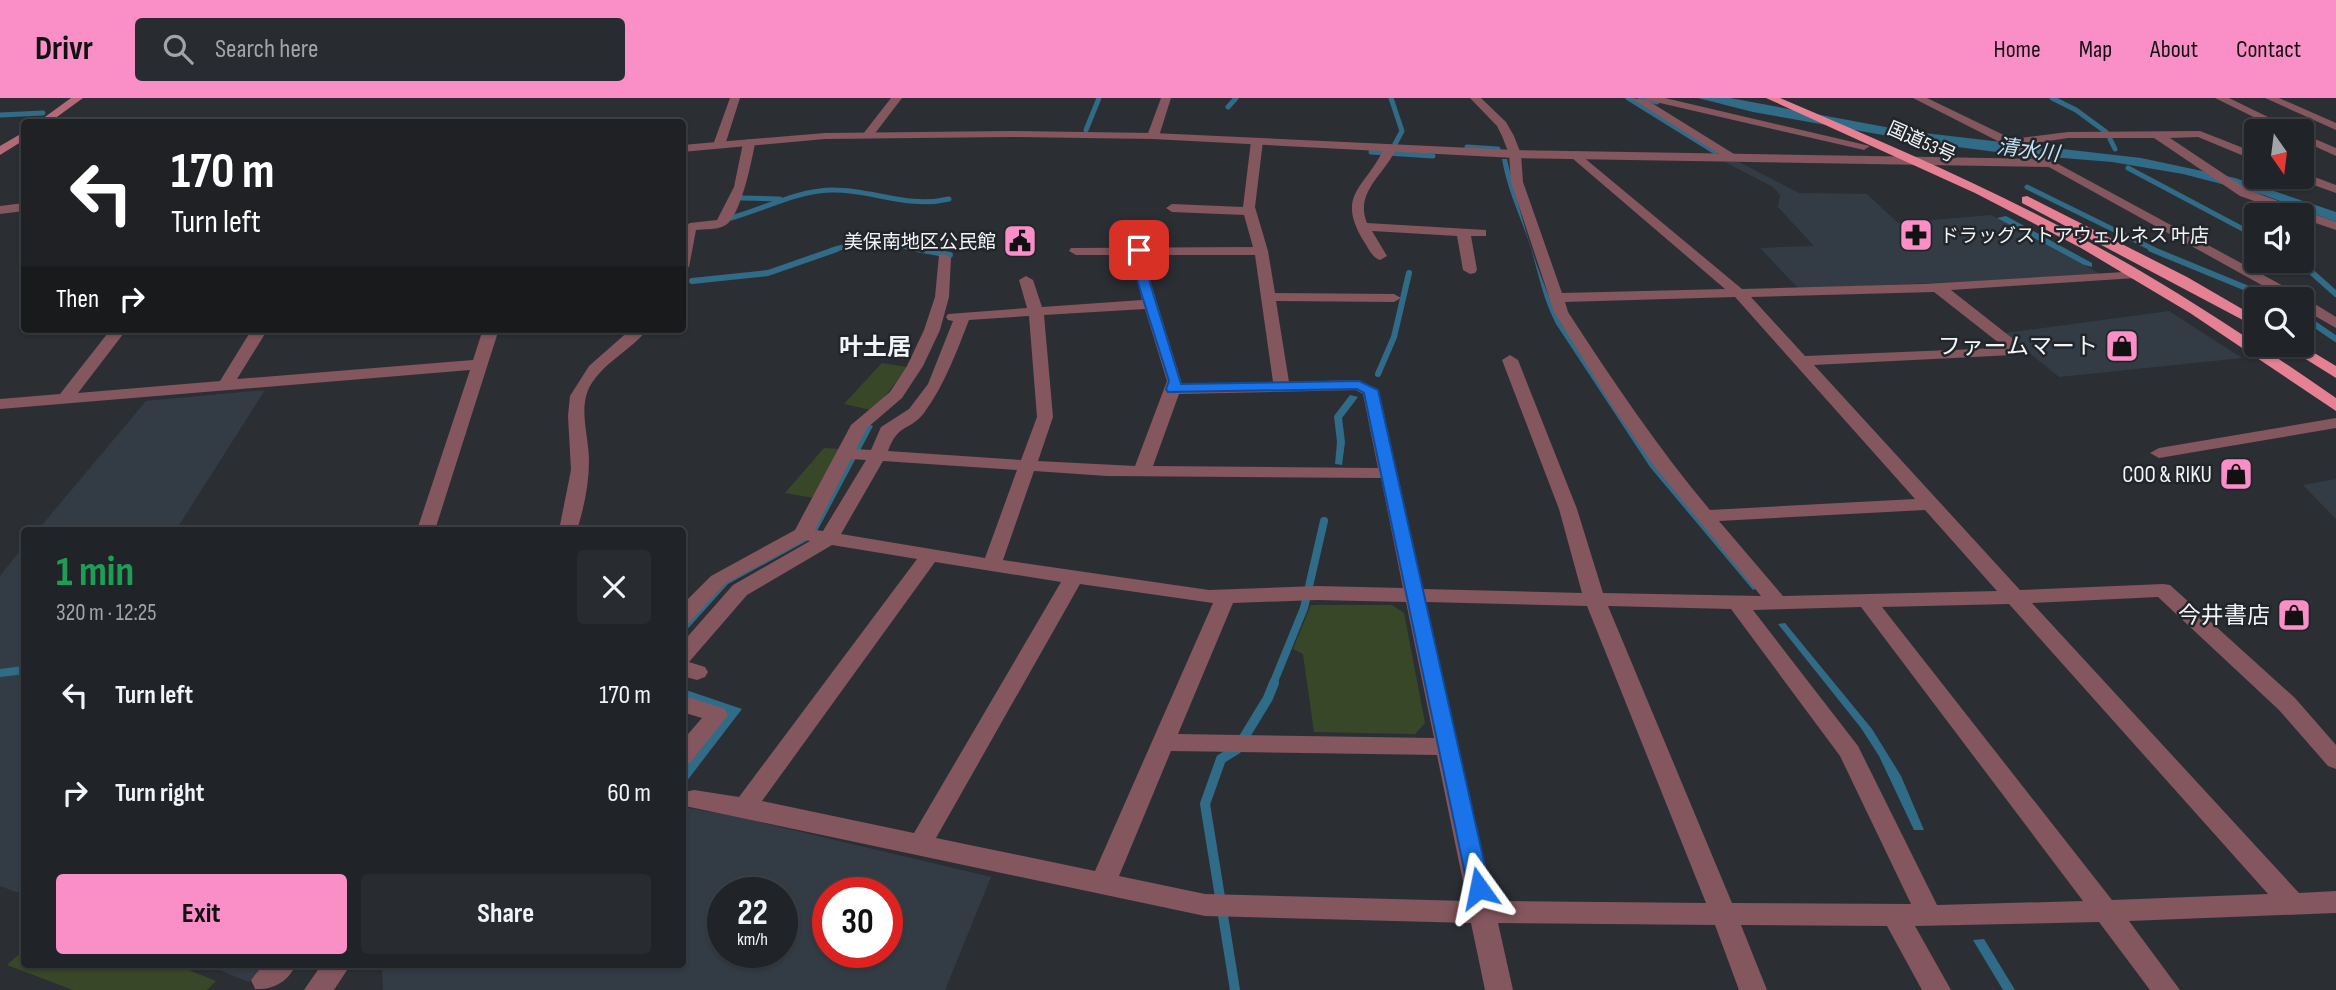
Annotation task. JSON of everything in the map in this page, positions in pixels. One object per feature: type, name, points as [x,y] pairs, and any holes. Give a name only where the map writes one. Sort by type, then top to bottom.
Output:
[{"type":"highway","name":"国道53号","points":[[1771,98],[1800,104],[1843,123],[2049,225],[2200,312],[2336,406]]},
{"type":"highway","name":"国道53号","points":[[1843,123],[1886,135],[1949,162],[2081,226],[2244,316]]},
{"type":"highway","points":[[2310,357],[2336,373]]},
{"type":"main road","points":[[47,119],[78,98]]},
{"type":"main road","points":[[0,151],[21,137]]},
{"type":"street","points":[[719,145],[736,98]]},
{"type":"street","points":[[869,134],[897,98]]},
{"type":"street","points":[[1153,136],[1166,98]]},
{"type":"street","points":[[1475,98],[1502,124],[1515,154],[1517,182],[1555,298],[1622,409],[1660,462],[1777,602]]},
{"type":"street","points":[[1636,98],[1730,157]]},
{"type":"street","points":[[1651,98],[1864,146]]},
{"type":"street","points":[[1918,98],[2050,163],[2275,287]]},
{"type":"street","points":[[2220,98],[2265,119]]},
{"type":"street","points":[[2270,98],[2336,129]]},
{"type":"street","points":[[2314,132],[2336,129]]},
{"type":"street","points":[[686,149],[869,134],[1153,136],[1515,154],[2050,163]]},
{"type":"street","points":[[2010,143],[2068,135],[2200,134],[2244,152]]},
{"type":"street","points":[[2158,135],[2244,193],[2336,226]]},
{"type":"street","points":[[1257,141],[1250,211],[1261,251],[1282,386]]},
{"type":"street","points":[[2314,141],[2336,152]]},
{"type":"street","points":[[686,247],[690,227],[722,223],[726,211],[737,197],[749,143]]},
{"type":"street","points":[[1380,256],[1357,214],[1355,203],[1359,192],[1386,159],[1390,148]]},
{"type":"street","points":[[1576,155],[1741,295],[2292,902]]},
{"type":"street","points":[[2314,181],[2336,189]]},
{"type":"street","points":[[0,210],[21,208]]},
{"type":"street","points":[[1172,208],[1250,211]]},
{"type":"street","points":[[1364,227],[1481,233]]},
{"type":"street","points":[[1463,232],[1470,270]]},
{"type":"street","points":[[1139,250],[1144,283],[1175,381],[1142,471]]},
{"type":"street","points":[[1076,251],[1261,251]]},
{"type":"street","points":[[686,614],[718,580],[803,534],[860,425],[895,395],[907,379],[935,318],[943,289],[944,258]]},
{"type":"street","points":[[1555,298],[1741,295],[1937,287],[2136,274]]},
{"type":"street","points":[[992,565],[1045,416],[1036,312],[1026,280]]},
{"type":"street","points":[[1803,361],[2007,352],[2007,341],[1937,287]]},
{"type":"street","points":[[1269,297],[1394,298]]},
{"type":"street","points":[[935,318],[1151,304]]},
{"type":"street","points":[[2314,309],[2336,323]]},
{"type":"street","points":[[687,665],[740,590],[829,538],[877,456],[887,431],[915,413],[936,384],[963,316]]},
{"type":"street","points":[[65,398],[116,333]]},
{"type":"street","points":[[225,386],[258,333]]},
{"type":"street","points":[[427,527],[490,333]]},
{"type":"street","points":[[569,527],[575,509],[580,471],[578,395],[586,381],[636,333]]},
{"type":"street","points":[[1510,360],[1568,509],[1594,598],[1753,990]]},
{"type":"street","points":[[0,404],[479,364]]},
{"type":"street","points":[[1173,389],[1359,385],[1371,390],[1499,990]]},
{"type":"street","points":[[2159,453],[2336,423]]},
{"type":"street","points":[[844,453],[1026,467],[1389,473]]},
{"type":"street","points":[[1705,516],[1930,504]]},
{"type":"street","points":[[803,534],[1209,597],[1317,593],[1737,603],[2013,597],[2163,590],[2287,704],[2336,760]]},
{"type":"street","points":[[745,807],[931,554]]},
{"type":"street","points":[[919,846],[1074,577]]},
{"type":"street","points":[[1102,885],[1226,596]]},
{"type":"street","points":[[1866,600],[2166,990]]},
{"type":"street","points":[[1737,603],[1850,751],[1929,915]]},
{"type":"street","points":[[686,704],[717,715],[686,752]]},
{"type":"street","points":[[1163,742],[1448,747]]},
{"type":"street","points":[[694,799],[745,807],[1205,905],[1484,912],[1981,916],[2336,902]]},
{"type":"street","points":[[1894,915],[1937,990]]},
{"type":"street","points":[[318,990],[335,968]]},
{"type":"shaded area","name":"ドラッグストアウェルネス 叶店","points":[[1725,162],[1739,162],[1799,193],[1867,194],[1898,223],[1991,215],[2102,275],[1799,289],[1760,248],[1814,246],[1778,207],[1780,195],[1773,187]]},
{"type":"shaded area","name":"ファームマート","points":[[2169,311],[2242,358],[2059,377],[2005,333]]},
{"type":"shaded area","points":[[265,390],[178,527],[41,527],[146,401]]},
{"type":"shaded area","points":[[2336,479],[2336,519],[2303,485]]},
{"type":"shaded area","points":[[21,550],[21,894],[0,886],[0,576]]},
{"type":"shaded area","points":[[686,808],[738,817],[991,877],[945,990],[383,990],[382,968],[686,968]]},
{"type":"shaded area","points":[[214,968],[264,968],[249,982]]},
{"type":"green space","points":[[882,363],[907,367],[883,399],[871,410],[844,404]]},
{"type":"green space","points":[[824,448],[840,449],[814,498],[785,493]]},
{"type":"green space","points":[[1311,605],[1392,605],[1404,613],[1425,723],[1415,734],[1314,732],[1303,654],[1293,649]]},
{"type":"green space","points":[[21,953],[21,968],[184,968],[216,981],[207,990],[73,990],[7,965]]},
{"type":"water","name":"清水川","points":[[1698,98],[1730,98],[1907,131],[2141,158],[2235,178],[2244,181],[2244,189],[2268,189],[2309,203],[2285,203],[2183,174],[2112,162],[2012,154],[1934,144],[1753,112]]},
{"type":"water","points":[[1502,159],[1507,159],[1530,243],[1544,285],[1562,325],[1759,587],[1753,590],[1650,467],[1556,324]]},
{"type":"water","points":[[2314,205],[2336,212],[2336,222],[2314,214]]},
{"type":"water","points":[[2006,216],[2092,263],[2092,267],[1997,218]]},
{"type":"water","points":[[1350,395],[1358,397],[1342,418],[1345,442],[1342,465],[1335,464],[1337,442],[1334,416]]},
{"type":"water","points":[[868,424],[873,426],[814,537],[728,584],[686,631],[686,623],[724,580],[808,533]]},
{"type":"water","points":[[1785,623],[1872,729],[1901,776],[1924,830],[1914,830],[1879,756],[1861,728],[1778,624]]},
{"type":"water","points":[[686,690],[742,709],[686,782],[686,762],[724,713],[686,698]]},
{"type":"water","points":[[1984,939],[2015,990],[2003,990],[1973,940]]},
{"type":"waterway","points":[[1086,130],[1099,98]]},
{"type":"waterway","points":[[1228,107],[1236,98]]},
{"type":"waterway","points":[[1391,98],[1402,131],[1395,144]]},
{"type":"waterway","points":[[1628,98],[1715,152]]},
{"type":"waterway","points":[[1640,98],[1657,102]]},
{"type":"waterway","points":[[2052,98],[2076,110],[2106,132]]},
{"type":"waterway","points":[[0,115],[43,113]]},
{"type":"waterway","points":[[2110,139],[2115,149]]},
{"type":"waterway","points":[[1467,147],[1498,149]]},
{"type":"waterway","points":[[1371,152],[1433,156]]},
{"type":"waterway","points":[[2128,168],[2244,230]]},
{"type":"waterway","points":[[2027,187],[2155,250]]},
{"type":"waterway","points":[[731,218],[818,191],[861,192],[919,202],[949,199]]},
{"type":"waterway","points":[[741,198],[780,199]]},
{"type":"waterway","points":[[832,250],[867,244],[926,250]]},
{"type":"waterway","points":[[692,281],[768,273],[837,249]]},
{"type":"waterway","points":[[917,249],[950,255]]},
{"type":"waterway","points":[[2151,249],[2244,287]]},
{"type":"waterway","points":[[1378,374],[1394,337],[1409,273]]},
{"type":"waterway","points":[[2312,273],[2336,294]]},
{"type":"waterway","points":[[2314,324],[2336,339]]},
{"type":"waterway","points":[[1273,684],[1304,608],[1324,521]]},
{"type":"waterway","points":[[0,673],[21,670]]},
{"type":"waterway","points":[[1235,990],[1205,804],[1221,759],[1237,749],[1268,698],[1274,683]]},
{"type":"place","name":"ドラッグストアウェルネス 叶店","points":[[1916,235]]},
{"type":"place","name":"美保南地区公民館","points":[[1020,241]]},
{"type":"place","name":"ファームマート","points":[[2122,346]]},
{"type":"place","name":"COO & RIKU","points":[[2236,474]]},
{"type":"place","name":"今井書店","points":[[2294,615]]},
{"type":"district","name":"叶土居","points":[[875,347]]},
{"type":"route","points":[[1139,250],[1144,283],[1175,381],[1173,389],[1359,385],[1371,390],[1479,888]]}]
